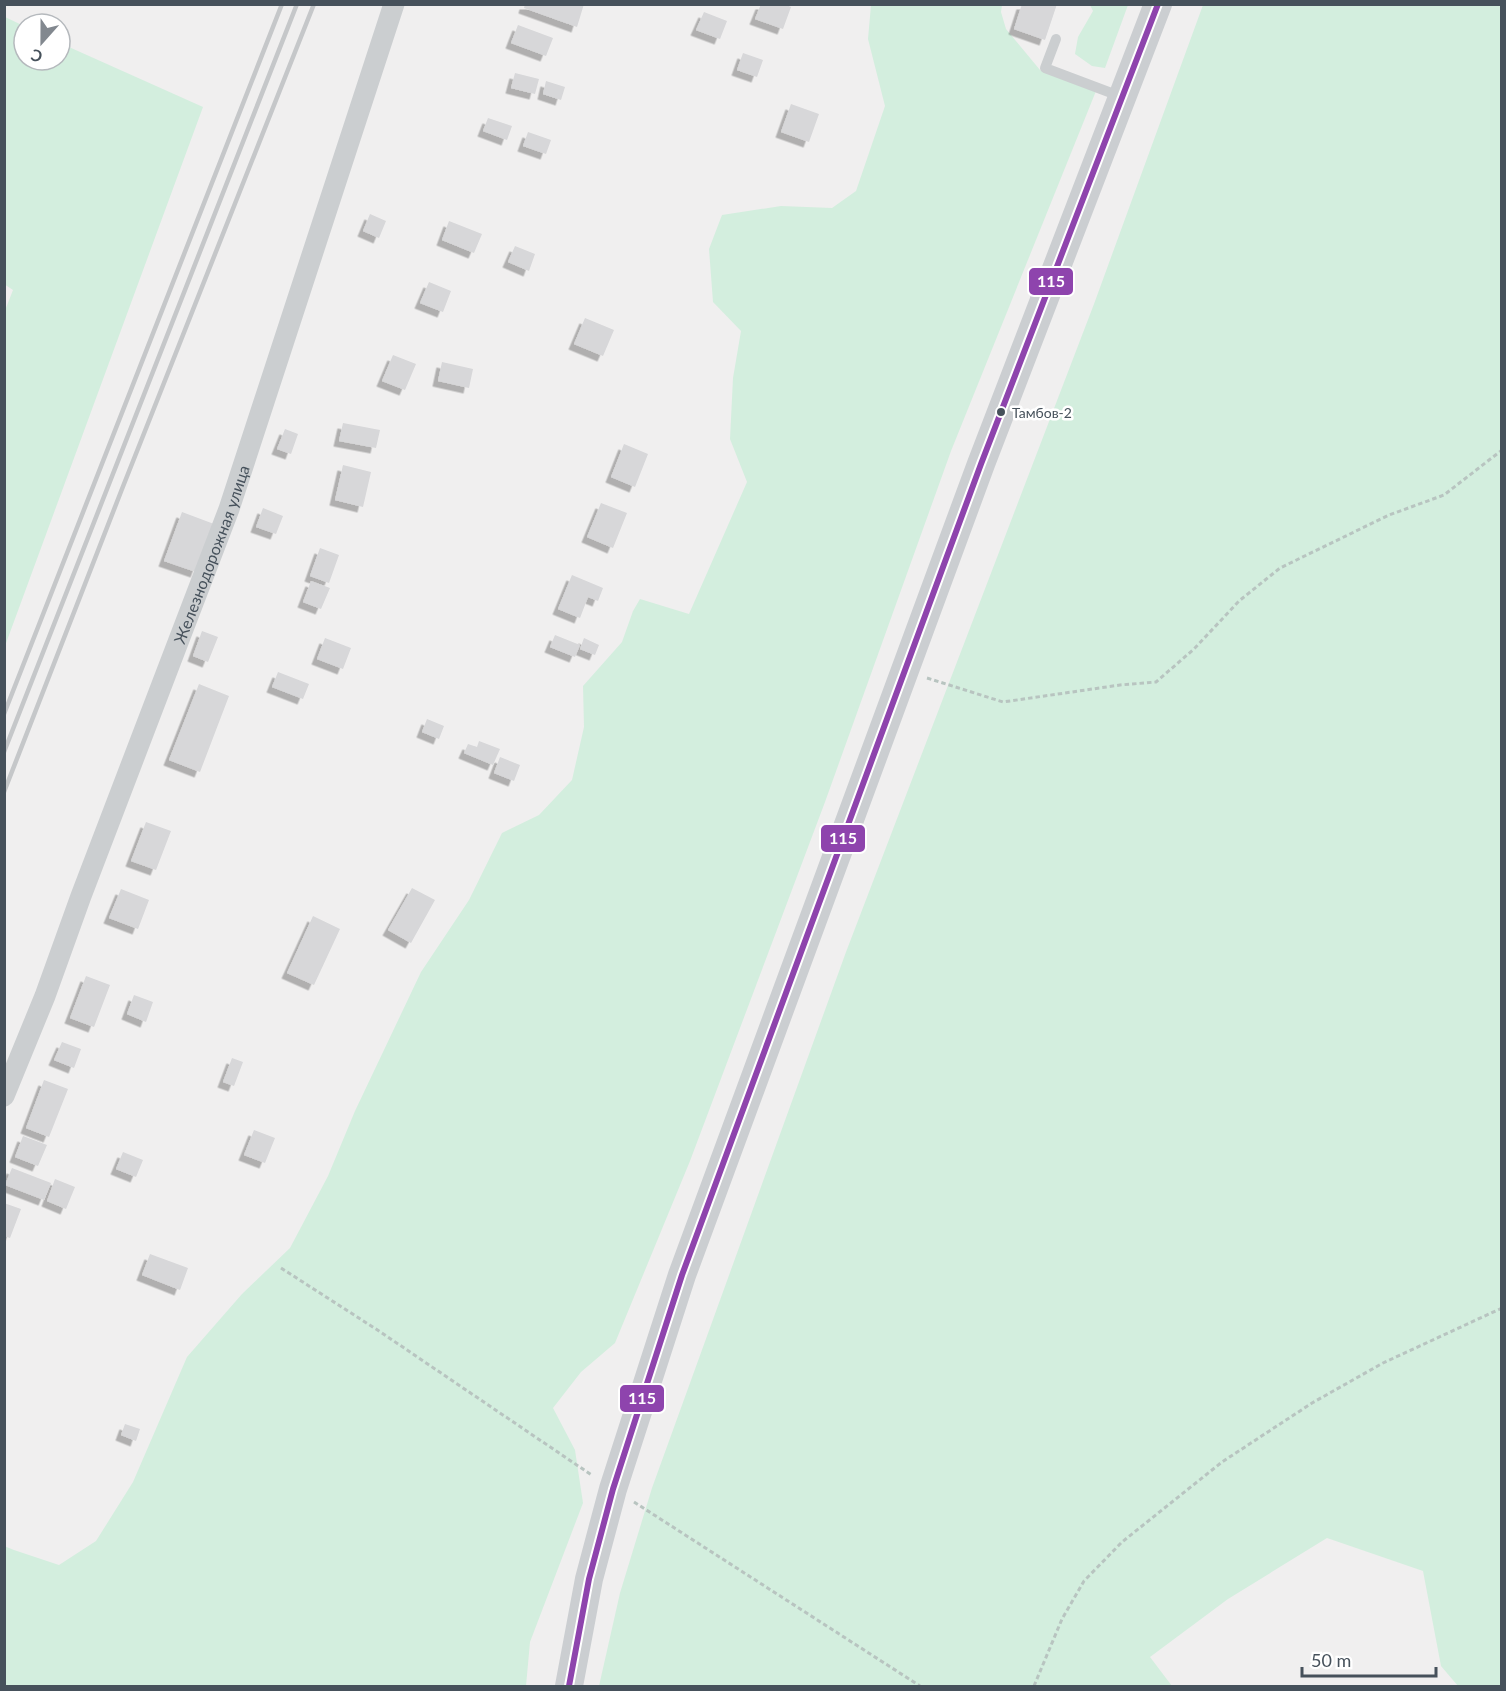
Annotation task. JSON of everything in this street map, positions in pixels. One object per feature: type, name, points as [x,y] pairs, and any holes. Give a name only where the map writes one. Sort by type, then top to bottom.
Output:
[{"type":"main road","points":[[569,1686],[589,1579],[612,1489],[682,1275],[981,464],[1158,4]]},
{"type":"street","name":"Железнодорожная улица","points":[[4,1096],[45,996],[229,509],[394,4]]},
{"type":"lane","points":[[1056,39],[1045,68],[1122,98]]},
{"type":"path","points":[[905,671],[1003,702],[1156,682],[1194,649],[1239,601],[1280,568],[1389,515],[1444,495],[1502,450]]},
{"type":"path","points":[[1034,1686],[1062,1619],[1084,1581],[1131,1535],[1222,1462],[1312,1403],[1383,1363],[1502,1308]]},
{"type":"green space","points":[[871,5],[1002,5],[1001,12],[1006,29],[1040,70],[1096,91],[951,451],[825,802],[690,1161],[615,1343],[581,1372],[553,1408],[575,1450],[583,1503],[530,1642],[526,1686],[5,1686],[4,1546],[59,1565],[96,1541],[133,1482],[187,1357],[242,1294],[290,1248],[328,1176],[355,1111],[421,972],[469,900],[502,833],[539,815],[572,780],[584,727],[583,686],[622,642],[633,611],[640,599],[689,614],[747,482],[730,439],[733,378],[741,331],[713,302],[709,249],[722,215],[781,206],[832,208],[856,191],[885,106],[868,39]]},
{"type":"green space","points":[[1090,5],[1128,5],[1105,68],[1092,66],[1075,54],[1078,37],[1093,11]]},
{"type":"green space","points":[[1203,5],[1501,5],[1501,1686],[1458,1686],[1441,1666],[1423,1571],[1327,1538],[1228,1599],[1150,1657],[1172,1686],[599,1686],[620,1593],[652,1488],[846,952],[1094,304]]},
{"type":"green space","points":[[5,17],[12,20],[12,72],[72,72],[72,48],[203,107],[5,646],[4,313],[13,290],[4,284]]},
{"type":"building","points":[[525,4],[584,4],[577,27],[524,8]]},
{"type":"building","points":[[761,4],[784,4],[791,7],[783,29],[755,19]]},
{"type":"building","points":[[1022,4],[1057,4],[1045,40],[1014,29]]},
{"type":"building","points":[[704,12],[727,21],[720,39],[696,30]]},
{"type":"building","points":[[518,25],[553,38],[546,56],[511,43]]},
{"type":"building","points":[[743,53],[763,60],[757,77],[737,70]]},
{"type":"building","points":[[515,73],[539,79],[535,94],[511,88]]},
{"type":"building","points":[[546,81],[565,87],[561,100],[543,94]]},
{"type":"building","points":[[791,104],[819,114],[809,142],[781,132]]},
{"type":"building","points":[[488,118],[512,126],[507,140],[483,131]]},
{"type":"building","points":[[528,132],[551,140],[546,154],[523,146]]},
{"type":"building","points":[[370,214],[386,221],[379,238],[363,231]]},
{"type":"building","points":[[449,221],[482,234],[474,253],[442,240]]},
{"type":"building","points":[[515,246],[535,254],[529,271],[508,262]]},
{"type":"building","points":[[429,282],[451,291],[443,312],[420,303]]},
{"type":"building","points":[[585,318],[614,330],[603,356],[574,344]]},
{"type":"building","points":[[393,355],[416,364],[405,390],[382,381]]},
{"type":"building","points":[[442,362],[473,369],[469,388],[438,381]]},
{"type":"building","points":[[343,423],[380,430],[376,448],[339,441]]},
{"type":"building","points":[[285,429],[298,434],[291,454],[277,449]]},
{"type":"building","points":[[624,444],[648,454],[635,487],[611,477]]},
{"type":"building","points":[[343,465],[371,472],[363,507],[335,500]]},
{"type":"building","points":[[601,503],[627,513],[613,548],[587,537]]},
{"type":"building","points":[[263,508],[283,516],[276,534],[256,527]]},
{"type":"building","points":[[182,512],[214,524],[196,572],[164,561]]},
{"type":"building","points":[[320,548],[339,555],[329,583],[310,576]]},
{"type":"building","points":[[572,575],[603,588],[598,601],[588,597],[580,618],[558,609]]},
{"type":"building","points":[[311,581],[330,588],[321,609],[303,602]]},
{"type":"building","points":[[202,631],[218,637],[208,662],[193,656]]},
{"type":"building","points":[[555,635],[580,645],[575,657],[550,647]]},
{"type":"building","points":[[325,638],[351,648],[343,669],[317,659]]},
{"type":"building","points":[[584,638],[599,645],[595,655],[580,649]]},
{"type":"building","points":[[278,672],[309,684],[303,699],[272,687]]},
{"type":"building","points":[[199,684],[229,696],[200,772],[169,760]]},
{"type":"building","points":[[427,719],[444,726],[439,739],[422,732]]},
{"type":"building","points":[[479,741],[500,749],[493,765],[464,753],[468,744],[477,747]]},
{"type":"building","points":[[500,757],[520,765],[514,781],[494,773]]},
{"type":"building","points":[[146,822],[171,831],[156,870],[131,861]]},
{"type":"building","points":[[412,888],[435,900],[411,943],[388,930]]},
{"type":"building","points":[[121,889],[149,900],[138,929],[109,918]]},
{"type":"building","points":[[313,916],[340,929],[314,985],[287,973]]},
{"type":"building","points":[[86,976],[110,985],[94,1027],[70,1018]]},
{"type":"building","points":[[134,995],[153,1002],[146,1022],[127,1014]]},
{"type":"building","points":[[62,1042],[81,1049],[74,1068],[54,1060]]},
{"type":"building","points":[[232,1058],[243,1062],[234,1086],[223,1082]]},
{"type":"building","points":[[44,1080],[68,1089],[49,1137],[26,1128]]},
{"type":"building","points":[[254,1130],[275,1138],[265,1163],[244,1155]]},
{"type":"building","points":[[23,1136],[47,1145],[38,1166],[15,1157]]},
{"type":"building","points":[[123,1152],[143,1160],[136,1177],[116,1169]]},
{"type":"building","points":[[12,1168],[51,1183],[44,1200],[5,1185]]},
{"type":"building","points":[[55,1179],[75,1187],[66,1209],[47,1201]]},
{"type":"building","points":[[4,1203],[21,1209],[10,1238],[4,1236]]},
{"type":"building","points":[[150,1254],[188,1268],[180,1290],[142,1275]]},
{"type":"building","points":[[125,1424],[140,1429],[136,1441],[121,1435]]},
{"type":"railway","points":[[4,714],[282,4]]},
{"type":"railway","points":[[4,752],[297,4]]},
{"type":"railway","points":[[4,792],[314,4]]},
{"type":"transit line","name":"115","points":[[569,1686],[589,1579],[613,1489],[682,1275],[981,464],[1158,4]]},
{"type":"place","name":"Тамбов-2","points":[[1001,412]]}]
